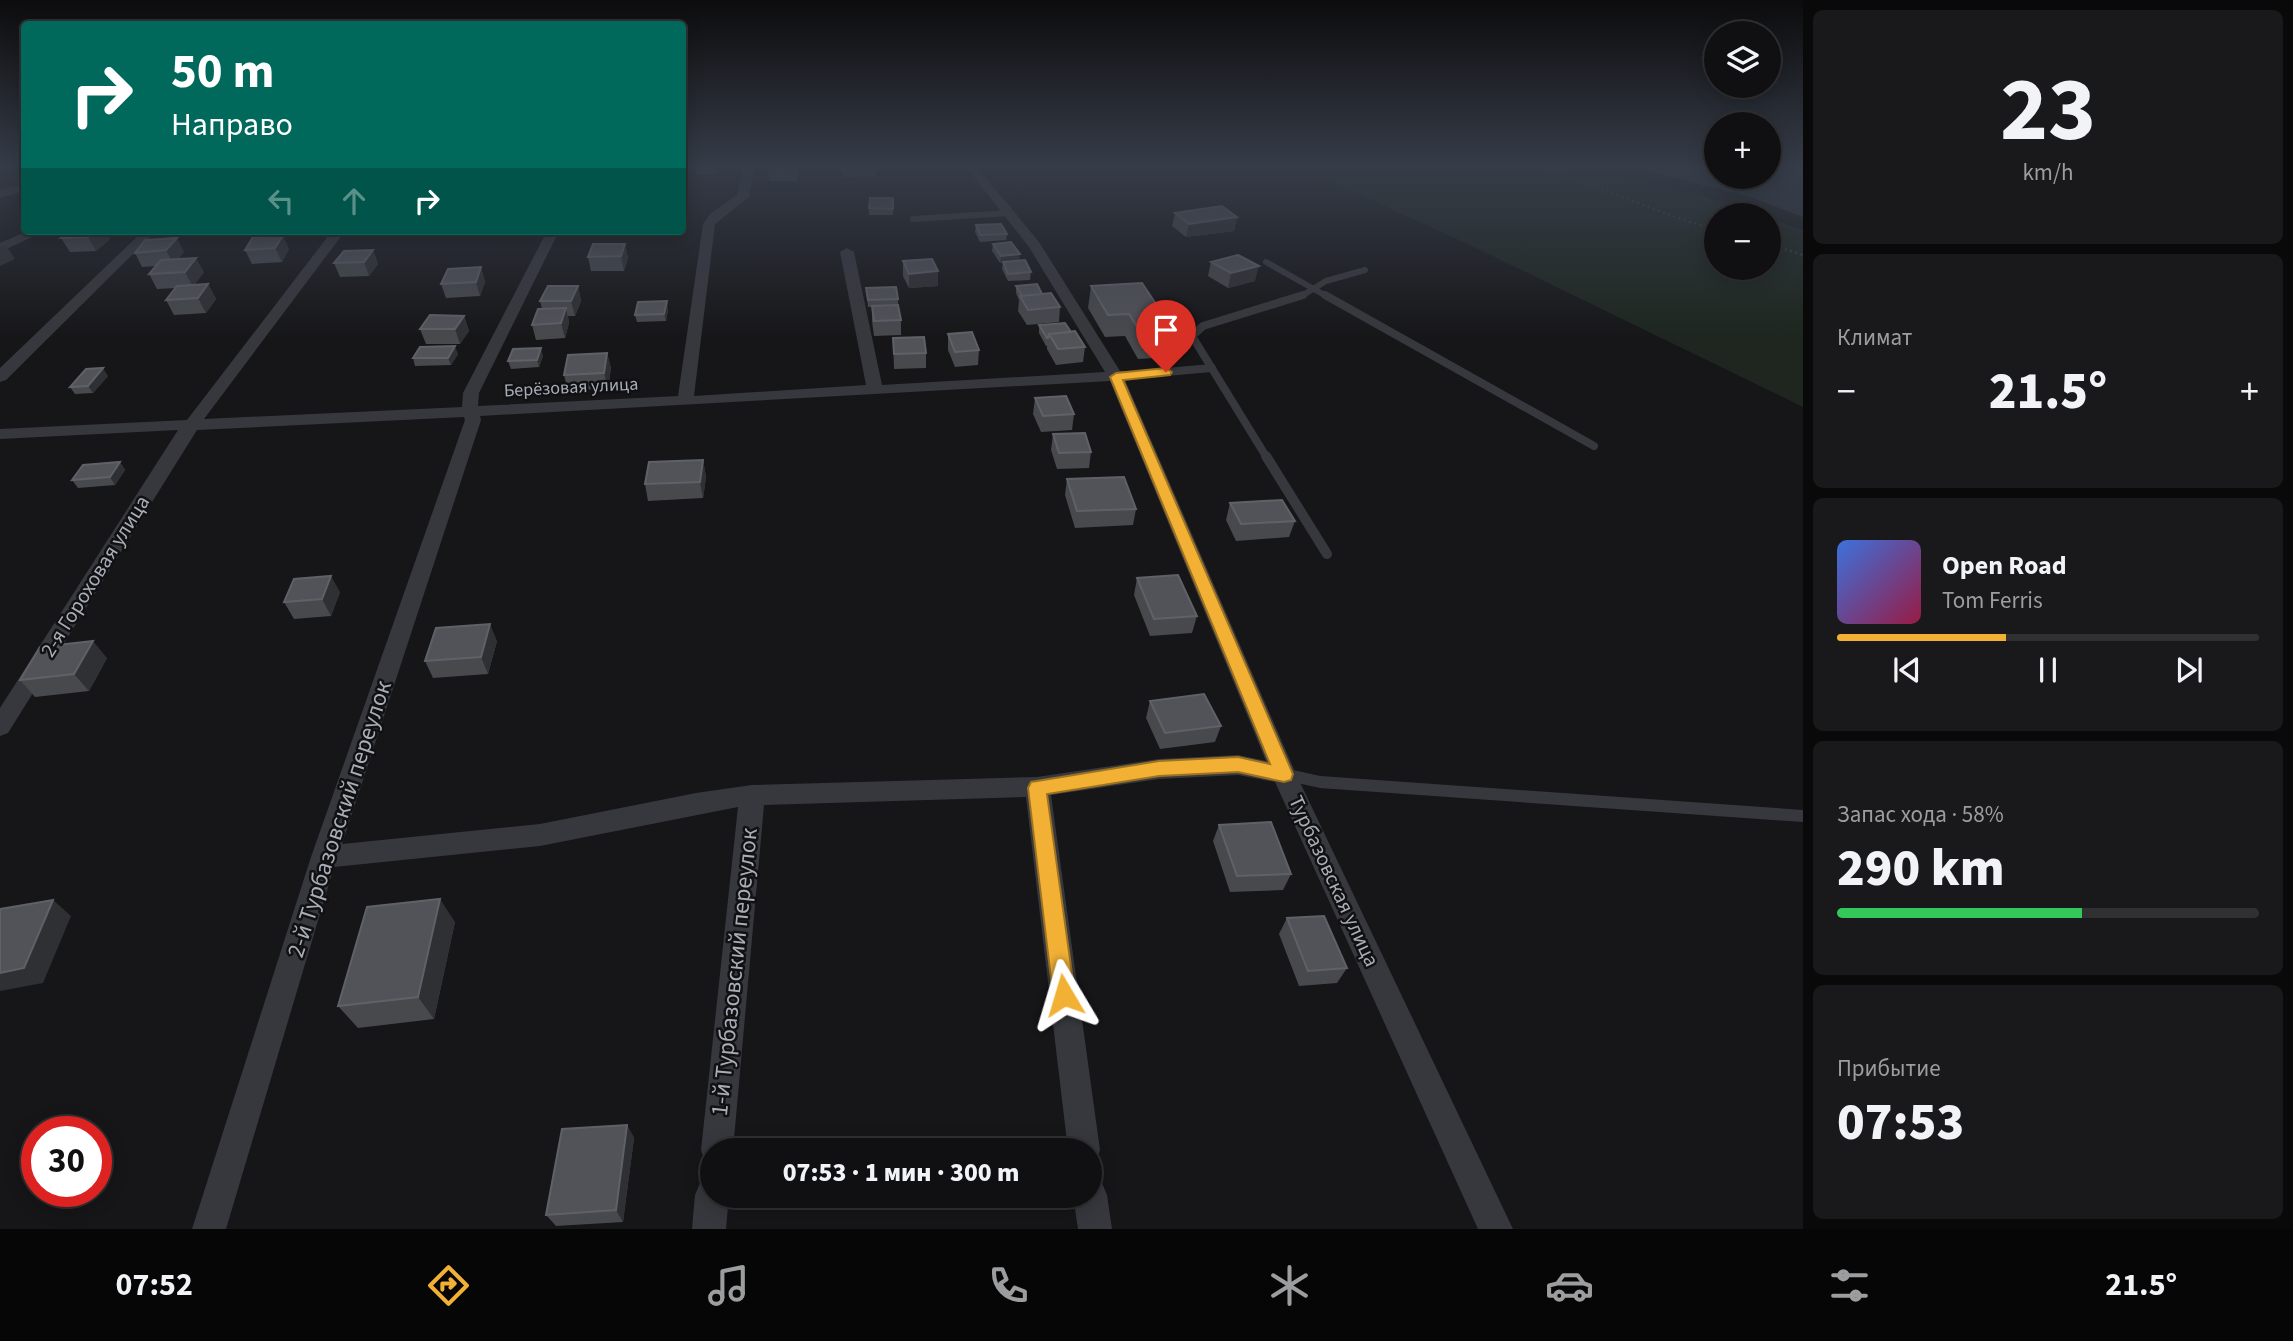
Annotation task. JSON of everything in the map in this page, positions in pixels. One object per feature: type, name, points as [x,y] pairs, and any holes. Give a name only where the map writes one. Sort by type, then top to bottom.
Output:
[{"type":"street","points":[[685,401],[709,224]]},
{"type":"street","name":"Турбазовская улица","points":[[1018,224],[1034,245],[1116,377],[1284,774],[1496,1229]]},
{"type":"street","points":[[0,248],[30,235]]},
{"type":"street","points":[[0,377],[146,235]]},
{"type":"street","name":"2-я Гороховая улица","points":[[0,727],[191,426],[336,235]]},
{"type":"street","name":"2-й Турбазовский переулок","points":[[209,1229],[324,857],[473,420],[470,411],[471,393],[551,235]]},
{"type":"street","points":[[847,252],[875,389]]},
{"type":"street","name":"Берёзовая улица","points":[[0,434],[685,401],[1143,374]]},
{"type":"street","points":[[324,857],[540,835],[696,803],[752,795],[1037,788],[1159,769],[1238,765],[1284,774]]},
{"type":"street","points":[[1037,788],[1082,1138]]},
{"type":"street","name":"1-й Турбазовский переулок","points":[[718,1138],[752,795]]},
{"type":"street","points":[[709,1229],[711,1208]]},
{"type":"street","points":[[1092,1208],[1095,1229]]},
{"type":"lane","points":[[1266,262],[1594,446]]},
{"type":"lane","points":[[1327,554],[1192,337],[1203,326],[1298,298],[1326,281],[1365,270]]},
{"type":"lane","points":[[1143,374],[1212,368]]},
{"type":"lane","points":[[1284,774],[1320,782],[1803,816]]},
{"type":"path","points":[[1781,248],[1803,255]]},
{"type":"shaded area","points":[[1425,224],[1704,224],[1704,280],[1781,280],[1781,224],[1803,230],[1803,407]]},
{"type":"building","points":[[1001,224],[1007,234],[980,235],[976,225]]},
{"type":"building","points":[[65,235],[90,235],[88,237],[61,238]]},
{"type":"building","points":[[283,235],[275,248],[245,250],[253,237]]},
{"type":"building","points":[[177,238],[166,250],[135,253],[145,240]]},
{"type":"building","points":[[1011,242],[1020,254],[1001,256],[993,244]]},
{"type":"building","points":[[593,244],[625,244],[621,256],[588,257]]},
{"type":"building","points":[[373,250],[364,262],[334,263],[344,251]]},
{"type":"building","points":[[1238,255],[1259,266],[1231,273],[1211,262]]},
{"type":"building","points":[[196,258],[185,272],[149,274],[161,260]]},
{"type":"building","points":[[932,259],[938,271],[909,274],[903,261]]},
{"type":"building","points":[[1025,260],[1031,272],[1008,274],[1003,262]]},
{"type":"building","points":[[481,267],[476,282],[441,284],[448,269]]},
{"type":"building","points":[[1142,283],[1176,334],[1143,336],[1129,314],[1108,315],[1091,286]]},
{"type":"building","points":[[208,284],[198,298],[166,300],[177,286]]},
{"type":"building","points":[[1037,284],[1042,294],[1022,296],[1016,286]]},
{"type":"building","points":[[548,286],[578,286],[571,301],[540,301]]},
{"type":"building","points":[[896,287],[898,299],[868,300],[866,288]]},
{"type":"building","points":[[1051,293],[1060,307],[1028,310],[1020,296]]},
{"type":"building","points":[[667,301],[664,314],[635,315],[638,302]]},
{"type":"building","points":[[898,305],[901,320],[874,321],[872,306]]},
{"type":"building","points":[[566,308],[561,323],[532,325],[538,309]]},
{"type":"building","points":[[430,315],[464,316],[455,329],[420,329]]},
{"type":"building","points":[[1065,323],[1071,332],[1049,334],[1048,338],[1039,325]]},
{"type":"building","points":[[1075,331],[1085,347],[1058,349],[1049,334]]},
{"type":"building","points":[[972,332],[979,350],[955,352],[948,334]]},
{"type":"building","points":[[924,337],[926,353],[894,354],[893,338]]},
{"type":"building","points":[[455,346],[448,358],[413,358],[420,347]]},
{"type":"building","points":[[541,348],[537,360],[508,361],[513,349]]},
{"type":"building","points":[[607,353],[604,373],[564,375],[568,355]]},
{"type":"building","points":[[103,368],[88,386],[70,387],[86,369]]},
{"type":"building","points":[[1066,396],[1074,414],[1043,416],[1035,398]]},
{"type":"building","points":[[1085,433],[1091,452],[1059,453],[1053,434]]},
{"type":"building","points":[[703,460],[700,482],[645,484],[649,462]]},
{"type":"building","points":[[120,462],[110,477],[72,480],[83,465]]},
{"type":"building","points":[[1124,477],[1136,509],[1077,511],[1067,479]]},
{"type":"building","points":[[1282,500],[1295,521],[1241,524],[1230,503]]},
{"type":"building","points":[[1178,575],[1197,616],[1154,619],[1137,578]]},
{"type":"building","points":[[331,576],[322,599],[284,602],[294,579]]},
{"type":"building","points":[[490,624],[481,657],[425,661],[436,628]]},
{"type":"building","points":[[93,641],[74,674],[20,680],[40,647]]},
{"type":"building","points":[[1204,694],[1221,726],[1165,733],[1150,701]]},
{"type":"building","points":[[1271,822],[1291,874],[1237,876],[1219,825]]},
{"type":"building","points":[[440,899],[418,997],[338,1006],[367,907]]},
{"type":"building","points":[[53,900],[24,968],[0,973],[0,909]]},
{"type":"building","points":[[1324,916],[1347,968],[1308,971],[1287,918]]},
{"type":"building","points":[[627,1125],[616,1210],[546,1215],[562,1129]]},
{"type":"route","points":[[1064,995],[1037,788],[1159,769],[1238,765],[1284,774],[1116,377],[1166,372]]}]
